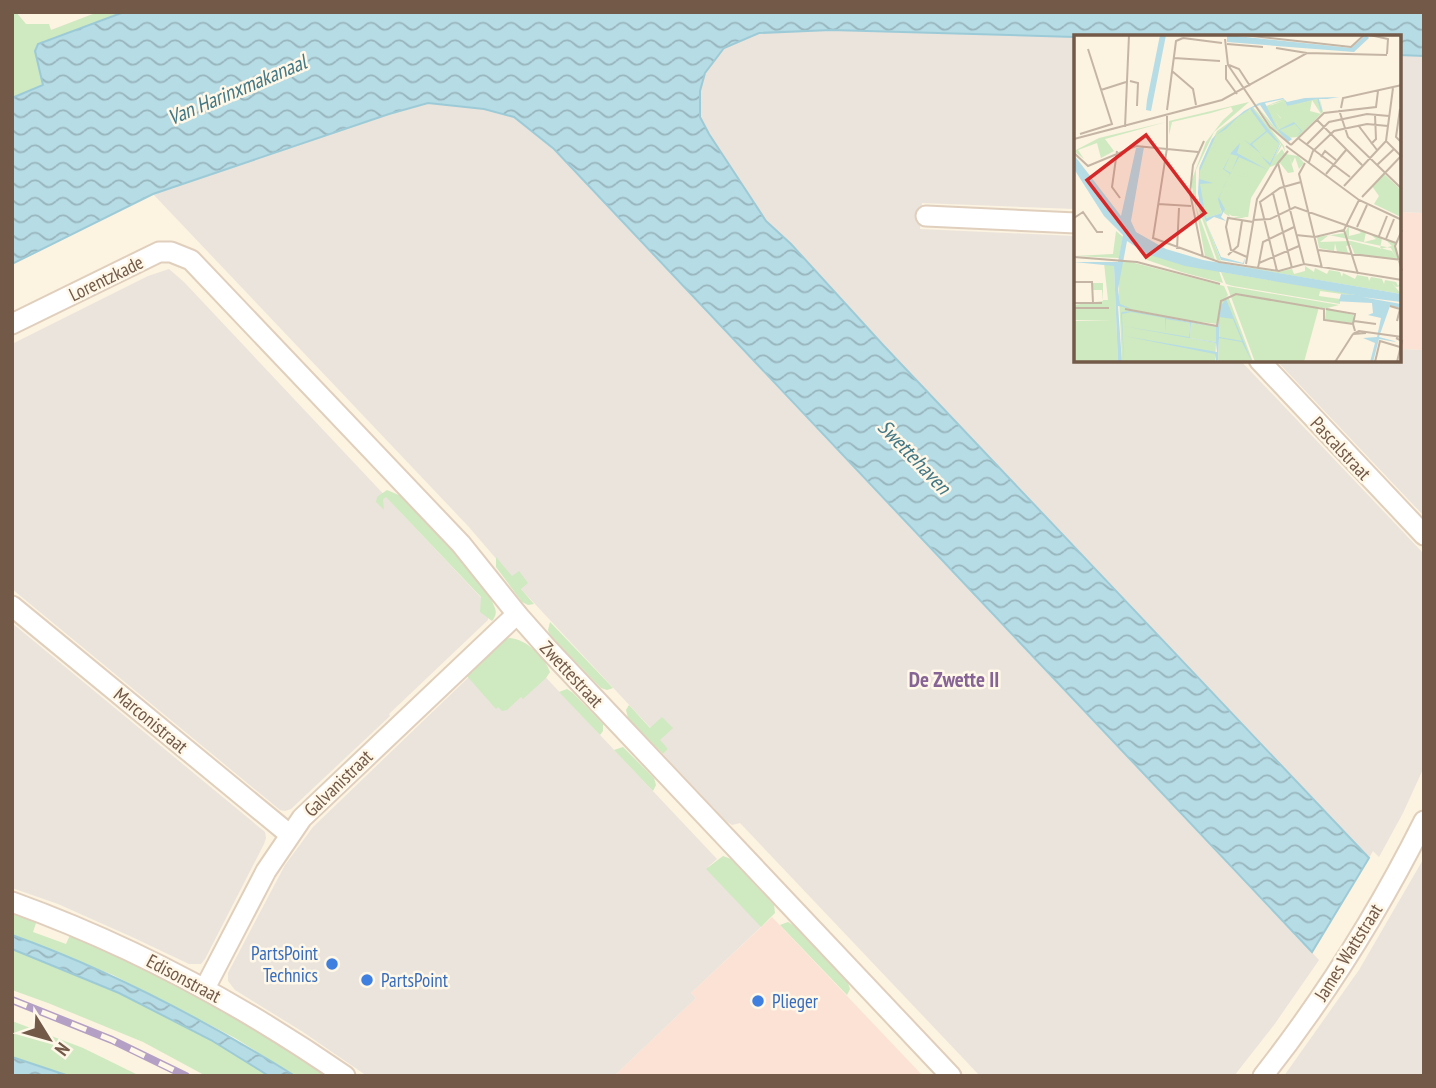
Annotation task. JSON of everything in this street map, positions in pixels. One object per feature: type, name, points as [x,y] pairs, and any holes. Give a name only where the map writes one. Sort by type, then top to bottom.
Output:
[{"type":"street","points":[[926,216],[1074,223]]},
{"type":"street","name":"Lorentzkade","points":[[12,324],[159,252],[181,254],[200,267]]},
{"type":"street","name":"Zwettestraat","points":[[200,267],[461,544],[517,614],[951,1076]]},
{"type":"street","name":"Pascalstraat","points":[[1261,362],[1424,535]]},
{"type":"street","name":"Marconistraat","points":[[12,606],[289,834]]},
{"type":"street","name":"Galvanistraat","points":[[205,988],[266,871],[289,834],[315,804],[517,614]]},
{"type":"street","name":"James Wattstraat","points":[[1263,1076],[1339,969],[1392,882],[1424,821]]},
{"type":"street","name":"Edisonstraat","points":[[12,902],[115,943],[205,988],[270,1026],[345,1076]]},
{"type":"shaded area","points":[[831,30],[1074,37],[1074,209],[922,203],[920,229],[1074,236],[1074,362],[1242,362],[1424,554],[1424,767],[1379,857],[1373,851],[1369,858],[884,346],[791,244],[766,221],[700,117],[700,91],[705,74],[724,48],[759,33]]},
{"type":"shaded area","points":[[1401,55],[1424,56],[1424,213],[1401,212]]},
{"type":"shaded area","points":[[428,103],[484,109],[514,117],[554,148],[1319,960],[1274,1025],[1234,1076],[980,1076],[740,823],[732,825],[726,821],[663,754],[668,749],[659,741],[661,739],[521,589],[518,572],[512,577],[468,526],[153,194]]},
{"type":"shaded area","points":[[1401,212],[1424,213],[1424,350],[1401,349]]},
{"type":"shaded area","points":[[169,269],[487,604],[488,620],[389,714],[390,716],[291,809],[285,811],[280,810],[12,589],[12,344],[148,276]]},
{"type":"shaded area","points":[[1401,349],[1424,350],[1424,516],[1278,362],[1401,362]]},
{"type":"shaded area","points":[[12,623],[265,832],[264,844],[201,964],[189,964],[58,904],[12,888]]},
{"type":"shaded area","points":[[500,647],[519,649],[717,859],[708,867],[763,925],[691,993],[696,998],[614,1076],[367,1076],[235,990],[228,981],[228,973],[285,865],[313,827]]},
{"type":"shaded area","points":[[1424,858],[1424,1076],[1284,1076],[1359,970]]},
{"type":"shaded area","points":[[772,917],[923,1076],[614,1076],[696,998],[691,993]]},
{"type":"green space","points":[[12,12],[16,12],[26,24],[49,24],[51,30],[98,12],[124,12],[38,44],[35,51],[43,85],[12,98]]},
{"type":"green space","points":[[387,490],[401,496],[479,581],[495,608],[496,614],[492,621],[480,612],[481,597],[386,497],[383,499],[384,510],[376,502],[377,497]]},
{"type":"green space","points":[[496,557],[512,576],[519,571],[528,583],[521,589],[534,604],[522,602],[496,567]]},
{"type":"green space","points":[[550,622],[613,688],[601,688],[550,635]]},
{"type":"green space","points":[[510,638],[534,650],[544,660],[550,672],[523,699],[521,697],[507,710],[502,711],[498,707],[496,709],[466,675],[504,639]]},
{"type":"green space","points":[[567,689],[603,724],[600,735],[559,692]]},
{"type":"green space","points":[[629,705],[650,728],[662,717],[673,728],[660,740],[668,749],[663,754],[628,718],[626,710]]},
{"type":"green space","points":[[623,747],[654,778],[656,785],[653,791],[614,750]]},
{"type":"green space","points":[[723,856],[731,859],[774,905],[775,913],[761,927],[706,869]]},
{"type":"green space","points":[[12,911],[37,920],[33,932],[66,944],[71,933],[213,1002],[332,1076],[295,1076],[235,1038],[113,975],[12,935]]},
{"type":"green space","points":[[788,922],[848,983],[850,989],[847,995],[780,925]]},
{"type":"green space","points":[[12,949],[119,993],[211,1040],[269,1076],[206,1076],[143,1042],[12,990]]},
{"type":"green space","points":[[12,1021],[83,1048],[140,1076],[69,1076],[12,1057]]},
{"type":"water","points":[[124,12],[1424,12],[1424,56],[1401,55],[1401,35],[1074,37],[831,30],[759,33],[724,48],[705,73],[700,91],[700,117],[766,221],[791,244],[884,346],[1369,858],[1312,952],[554,149],[514,117],[484,109],[428,103],[389,114],[153,194],[12,264],[12,98],[43,85],[35,51],[38,44]]},
{"type":"water","points":[[12,935],[86,964],[157,998],[227,1035],[295,1076],[269,1076],[211,1040],[119,993],[12,949]]},
{"type":"water","points":[[12,1057],[69,1076],[12,1076]]},
{"type":"railway","points":[[12,1000],[112,1040],[186,1076]]},
{"type":"place","name":"PartsPoint Technics","points":[[332,964]]},
{"type":"place","name":"PartsPoint","points":[[367,980]]},
{"type":"place","name":"Plieger","points":[[758,1001]]},
{"type":"district","name":"De Zwette II","points":[[954,680]]},
{"type":"water label","name":"Van Harinxmakanaal","points":[[237,90]]},
{"type":"water label","name":"Swettehaven","points":[[914,457]]}]
